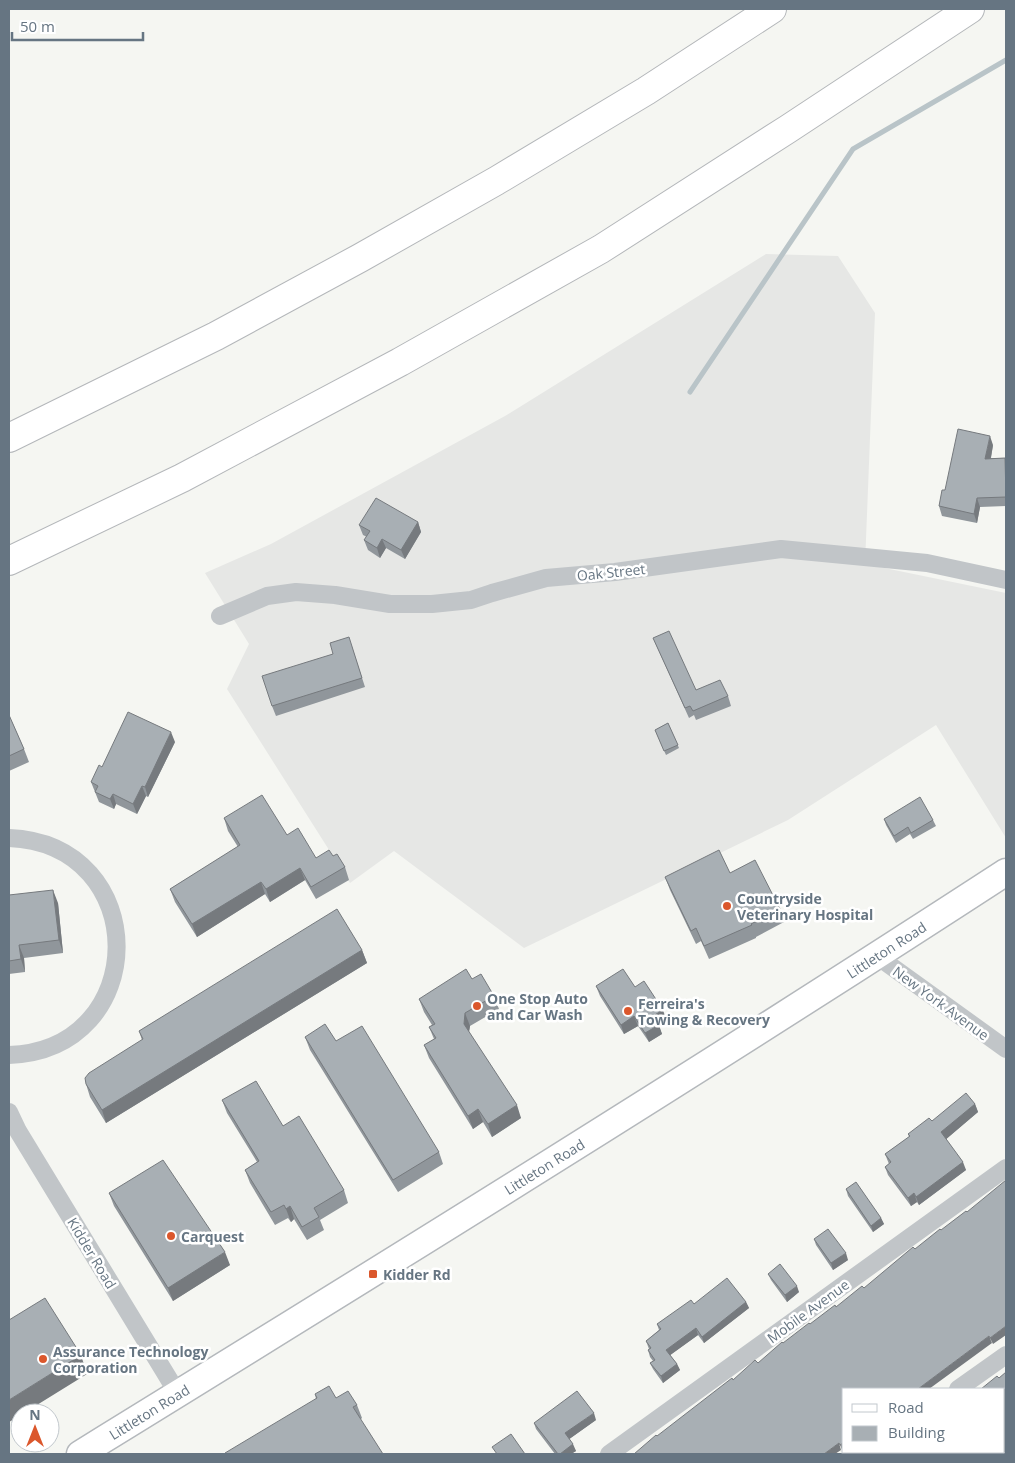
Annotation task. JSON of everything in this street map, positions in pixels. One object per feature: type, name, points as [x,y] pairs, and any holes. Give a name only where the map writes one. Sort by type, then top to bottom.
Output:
[{"type":"highway","points":[[9,438],[216,336],[360,258],[496,181],[638,96],[772,9]]},
{"type":"highway","points":[[9,561],[182,478],[400,362],[601,249],[970,9]]},
{"type":"main road","name":"Littleton Road","points":[[80,1454],[339,1295],[877,956],[1006,872]]},
{"type":"street","name":"Oak Street","points":[[220,616],[267,596],[296,592],[335,594],[390,604],[432,604],[472,600],[546,578],[615,572],[781,549],[927,563],[1006,580]]},
{"type":"street","points":[[9,838],[23,838],[61,851],[87,871],[102,890],[114,919],[117,934],[117,950],[112,980],[102,1002],[88,1021],[64,1040],[50,1047],[34,1052],[9,1055]]},
{"type":"street","name":"New York Avenue","points":[[877,956],[1006,1049]]},
{"type":"street","name":"Kidder Road","points":[[9,1112],[20,1135],[178,1394]]},
{"type":"street","name":"Mobile Avenue","points":[[609,1454],[1006,1168]]},
{"type":"street","points":[[959,1388],[1006,1355]]},
{"type":"shaded area","points":[[766,254],[838,256],[875,313],[865,564],[1006,593],[1006,838],[936,725],[788,820],[524,948],[394,851],[350,883],[227,689],[249,644],[205,573],[271,544],[505,416]]},
{"type":"building","points":[[958,429],[990,436],[985,459],[1005,458],[1006,497],[977,498],[974,514],[939,506],[942,490],[945,490]]},
{"type":"building","points":[[376,498],[418,522],[401,550],[382,539],[377,548],[364,540],[370,531],[359,525]]},
{"type":"building","points":[[669,631],[696,690],[720,680],[728,696],[693,711],[690,706],[685,708],[653,638]]},
{"type":"building","points":[[349,637],[362,678],[272,706],[262,676],[333,654],[330,643]]},
{"type":"building","points":[[128,712],[171,732],[145,787],[142,786],[133,804],[113,794],[110,799],[95,792],[98,786],[91,782],[99,765],[102,767]]},
{"type":"building","points":[[9,715],[24,749],[9,756]]},
{"type":"building","points":[[668,723],[678,745],[664,751],[655,730]]},
{"type":"building","points":[[262,795],[287,835],[298,828],[316,858],[329,850],[333,856],[337,854],[345,867],[311,887],[300,868],[266,889],[261,882],[192,924],[170,889],[240,845],[224,818]]},
{"type":"building","points":[[920,797],[933,820],[911,833],[908,827],[894,836],[884,819]]},
{"type":"building","name":"Countryside Veterinary Hospital","points":[[719,850],[730,873],[755,860],[780,909],[752,925],[704,946],[696,928],[691,931],[665,877]]},
{"type":"building","points":[[53,890],[59,940],[19,945],[21,959],[9,961],[9,895]]},
{"type":"building","points":[[337,909],[362,950],[102,1110],[86,1084],[85,1078],[89,1073],[143,1039],[139,1031]]},
{"type":"building","points":[[466,969],[472,979],[481,974],[494,996],[465,1013],[464,1024],[517,1105],[488,1124],[478,1109],[468,1116],[424,1045],[436,1038],[429,1027],[435,1024],[419,999]]},
{"type":"building","name":"Ferreira's Towing & Recovery","points":[[623,969],[635,987],[644,981],[663,1010],[653,1016],[659,1025],[645,1033],[634,1016],[621,1025],[596,986]]},
{"type":"building","points":[[325,1024],[336,1041],[362,1026],[439,1152],[393,1180],[305,1037]]},
{"type":"building","points":[[256,1081],[283,1126],[299,1116],[344,1190],[314,1208],[319,1217],[302,1227],[290,1206],[286,1209],[284,1205],[271,1212],[245,1170],[259,1161],[222,1100]]},
{"type":"building","points":[[966,1093],[975,1104],[941,1132],[963,1162],[916,1197],[914,1193],[908,1198],[885,1167],[891,1162],[885,1154],[910,1136],[908,1134],[929,1118],[932,1121]]},
{"type":"building","name":"Carquest","points":[[163,1160],[225,1252],[168,1288],[109,1193]]},
{"type":"building","points":[[1006,1180],[1006,1326],[990,1338],[989,1336],[919,1388],[842,1388],[842,1444],[840,1445],[839,1443],[824,1454],[634,1454],[656,1435],[732,1378],[733,1380],[755,1360],[758,1363],[782,1342],[835,1305],[836,1307],[862,1286],[864,1288],[913,1247],[915,1249],[940,1229],[967,1212]]},
{"type":"building","points":[[856,1182],[881,1218],[871,1226],[846,1189]]},
{"type":"building","points":[[828,1229],[846,1253],[831,1263],[814,1239]]},
{"type":"building","points":[[780,1264],[797,1286],[785,1295],[768,1274]]},
{"type":"building","points":[[727,1278],[746,1302],[702,1337],[696,1328],[666,1350],[677,1364],[661,1376],[650,1363],[655,1360],[648,1350],[651,1348],[646,1341],[661,1329],[657,1324],[691,1300],[694,1304]]},
{"type":"building","name":"Assurance Technology Corporation","points":[[45,1298],[81,1355],[9,1400],[9,1320]]},
{"type":"building","points":[[1006,1372],[1006,1454],[895,1454],[1005,1453],[1005,1388],[982,1388],[997,1376],[999,1378]]},
{"type":"building","points":[[329,1386],[336,1398],[348,1391],[357,1405],[353,1407],[383,1454],[225,1453],[317,1398],[315,1394]]},
{"type":"building","points":[[577,1391],[594,1413],[565,1433],[573,1444],[558,1454],[534,1423]]},
{"type":"building","points":[[511,1434],[525,1454],[497,1454],[492,1447]]},
{"type":"waterway","points":[[690,392],[853,149],[1006,60]]},
{"type":"place","name":"Countryside Veterinary Hospital","points":[[727,906]]},
{"type":"place","name":"One Stop Auto and Car Wash","points":[[477,1006]]},
{"type":"place","name":"Ferreira's Towing & Recovery","points":[[628,1011]]},
{"type":"place","name":"Carquest","points":[[171,1236]]},
{"type":"place","name":"Kidder Rd","points":[[373,1274]]},
{"type":"place","name":"Assurance Technology Corporation","points":[[43,1359]]}]
